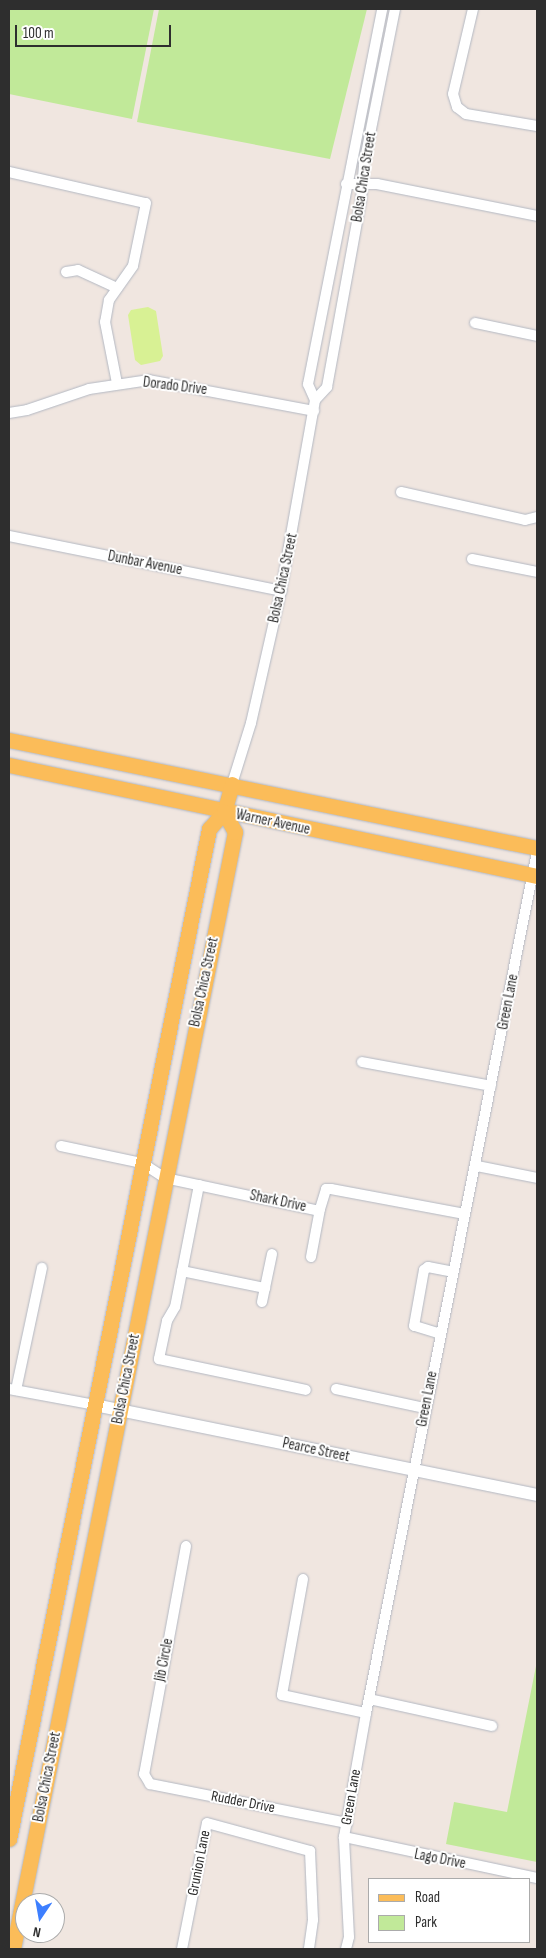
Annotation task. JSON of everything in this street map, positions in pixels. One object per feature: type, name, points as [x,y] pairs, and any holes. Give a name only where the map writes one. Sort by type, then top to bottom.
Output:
[{"type":"main road","name":"Warner Avenue","points":[[9,740],[232,784],[537,850]]},
{"type":"main road","name":"Warner Avenue","points":[[9,765],[224,812],[535,876]]},
{"type":"main road","name":"Bolsa Chica Street","points":[[9,1840],[168,1028],[209,829],[224,812],[232,784]]},
{"type":"main road","name":"Bolsa Chica Street","points":[[13,1949],[234,832],[224,812]]},
{"type":"main road","points":[[168,1028],[193,1033]]},
{"type":"main road","points":[[9,1840],[34,1844]]},
{"type":"street","name":"Bolsa Chica Street","points":[[315,405],[308,384],[382,9]]},
{"type":"street","name":"Bolsa Chica Street","points":[[232,784],[251,723],[281,591],[315,405],[327,387],[362,183],[395,9]]},
{"type":"street","points":[[472,9],[453,94],[457,107],[466,114],[537,126]]},
{"type":"street","points":[[9,172],[146,203],[133,266],[110,300],[106,322],[117,383]]},
{"type":"street","points":[[346,184],[362,183],[537,216]]},
{"type":"street","points":[[66,272],[78,270],[117,288]]},
{"type":"street","points":[[475,323],[537,336]]},
{"type":"street","name":"Dorado Drive","points":[[9,413],[117,383],[149,380],[315,405]]},
{"type":"street","points":[[401,492],[525,520],[537,517]]},
{"type":"street","name":"Dunbar Avenue","points":[[9,536],[281,591]]},
{"type":"street","points":[[472,559],[537,572]]},
{"type":"street","name":"Green Lane","points":[[346,1949],[349,1937],[344,1837],[368,1699],[425,1408],[465,1214],[477,1166],[491,1086],[535,876],[537,850]]},
{"type":"street","points":[[362,1062],[491,1086]]},
{"type":"street","points":[[61,1146],[142,1163],[165,1178]]},
{"type":"street","points":[[477,1166],[537,1178]]},
{"type":"street","name":"Shark Drive","points":[[165,1178],[320,1209],[324,1193],[331,1189],[465,1214]]},
{"type":"street","points":[[199,1185],[182,1271],[160,1360],[306,1390]]},
{"type":"street","points":[[311,1257],[320,1209]]},
{"type":"street","points":[[262,1302],[272,1254]]},
{"type":"street","points":[[441,1334],[414,1326],[422,1279],[428,1267],[453,1272]]},
{"type":"street","points":[[42,1268],[13,1390],[95,1405]]},
{"type":"street","points":[[182,1271],[265,1288]]},
{"type":"street","points":[[336,1390],[425,1408]]},
{"type":"street","name":"Pearce Street","points":[[95,1405],[537,1495]]},
{"type":"street","name":"Jib Circle","points":[[144,1774],[186,1546]]},
{"type":"street","points":[[303,1579],[282,1695],[366,1712]]},
{"type":"street","points":[[368,1699],[492,1726]]},
{"type":"street","name":"Rudder Drive","points":[[144,1774],[150,1784],[347,1822]]},
{"type":"street","name":"Grunion Lane","points":[[182,1949],[207,1822],[310,1851],[313,1920],[309,1949]]},
{"type":"street","name":"Lago Drive","points":[[344,1837],[537,1878]]},
{"type":"green space","points":[[9,9],[154,9],[132,119],[9,94]]},
{"type":"green space","points":[[159,9],[367,9],[330,159],[137,122]]},
{"type":"green space","points":[[148,307],[156,311],[163,356],[160,361],[141,365],[135,360],[128,315],[131,310]]},
{"type":"green space","points":[[537,1661],[537,1862],[446,1844],[454,1802],[507,1812]]}]
